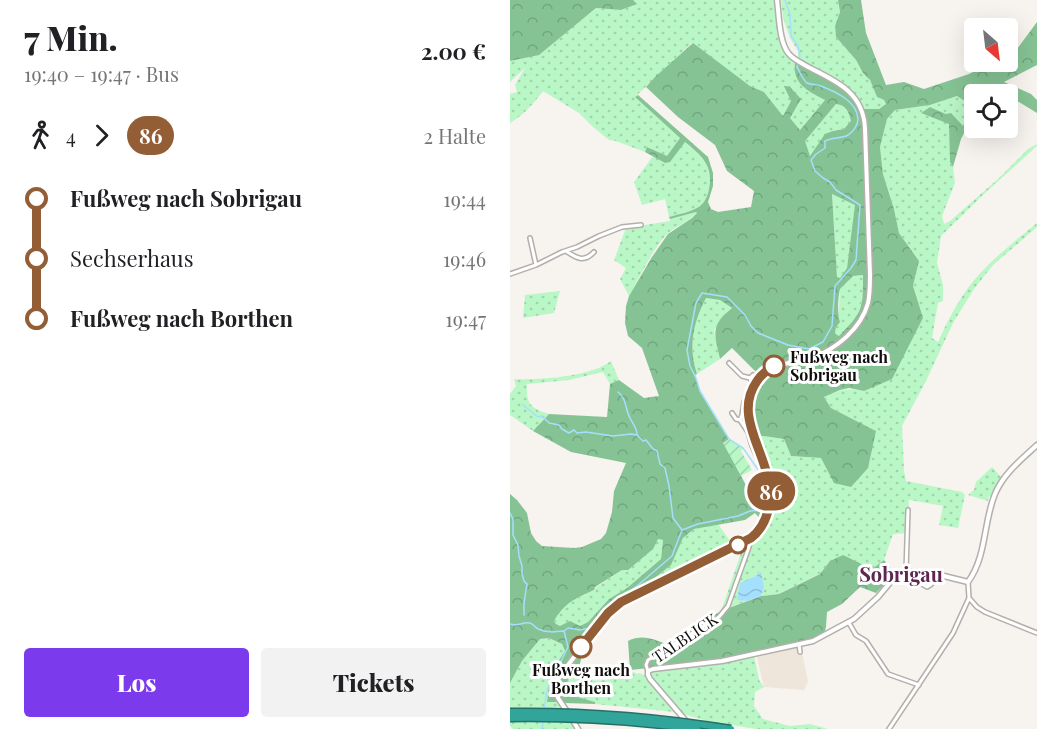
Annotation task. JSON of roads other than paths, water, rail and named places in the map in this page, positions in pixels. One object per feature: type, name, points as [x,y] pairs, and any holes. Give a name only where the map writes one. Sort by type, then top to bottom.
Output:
[{"type":"highway","points":[[510,712],[615,715],[731,729]]},
{"type":"highway","points":[[510,718],[596,719],[695,729]]},
{"type":"main road","points":[[578,729],[561,703],[556,684],[608,613],[621,602],[751,538],[761,528],[769,508],[771,488],[747,411],[748,398],[753,386],[771,367],[812,358],[837,345],[858,324],[867,306],[870,275],[866,128],[863,111],[846,88],[795,60],[787,52],[782,39],[777,0]]},
{"type":"main road","points":[[695,729],[650,679],[648,671],[715,662],[813,641],[849,623],[878,597],[898,573],[922,572],[968,582],[981,554],[995,492],[1017,463],[1037,445]]},
{"type":"street","points":[[510,274],[622,227],[641,225]]},
{"type":"street","points":[[530,238],[536,265]]},
{"type":"street","points":[[564,251],[581,259],[594,252]]},
{"type":"street","points":[[729,363],[742,376],[750,378],[753,375],[758,379]]},
{"type":"street","points":[[740,420],[744,402],[752,384],[750,378]]},
{"type":"street","points":[[732,413],[748,432],[762,467],[765,466]]},
{"type":"street","points":[[906,571],[908,510]]},
{"type":"street","name":"TALBLICK","points":[[648,671],[646,665],[648,660],[719,617],[728,606],[751,538]]},
{"type":"street","points":[[922,572],[918,582],[927,588],[935,580],[936,574]]},
{"type":"street","points":[[889,729],[953,633],[969,598],[968,582]]},
{"type":"street","points":[[969,598],[985,612],[1037,633]]},
{"type":"street","points":[[849,623],[856,634],[866,641],[888,674],[919,686]]},
{"type":"street","points":[[799,644],[800,652]]},
{"type":"water","points":[[761,572],[764,587],[761,596],[747,601],[737,600],[740,583]]},
{"type":"waterway","points":[[785,0],[790,14],[791,36],[798,46],[799,59]]},
{"type":"waterway","points":[[544,709],[547,690],[568,647],[564,631],[568,628],[580,630],[590,628],[605,609],[637,586],[672,556],[682,530],[698,524],[760,510],[764,501],[761,474],[743,448],[729,439],[700,391],[690,366],[687,350],[696,303],[702,293],[727,297],[745,315],[758,333],[788,345],[809,349],[823,342],[832,326],[835,286],[856,260],[860,205],[836,190],[830,182],[815,171],[811,160],[825,148],[825,141],[850,134],[858,119],[854,107],[845,98],[821,86],[807,83],[797,67],[798,64]]},
{"type":"waterway","points":[[618,392],[636,428],[637,435]]},
{"type":"waterway","points":[[523,405],[538,417],[542,416],[549,423],[559,425],[569,433],[574,430],[577,433],[613,436],[631,434],[637,435],[643,441],[646,440],[657,451],[660,464],[665,468],[673,518],[682,530]]},
{"type":"waterway","points":[[510,513],[522,574],[527,584],[524,615]]},
{"type":"waterway","points":[[510,624],[528,623],[545,631],[564,631]]},
{"type":"waterway","points":[[542,729],[543,720]]},
{"type":"place","name":"Fußweg nach Sobrigau","points":[[774,366]]},
{"type":"place","name":"Fußweg nach Borthen","points":[[581,647]]},
{"type":"district","name":"Sobrigau","points":[[901,575]]}]
